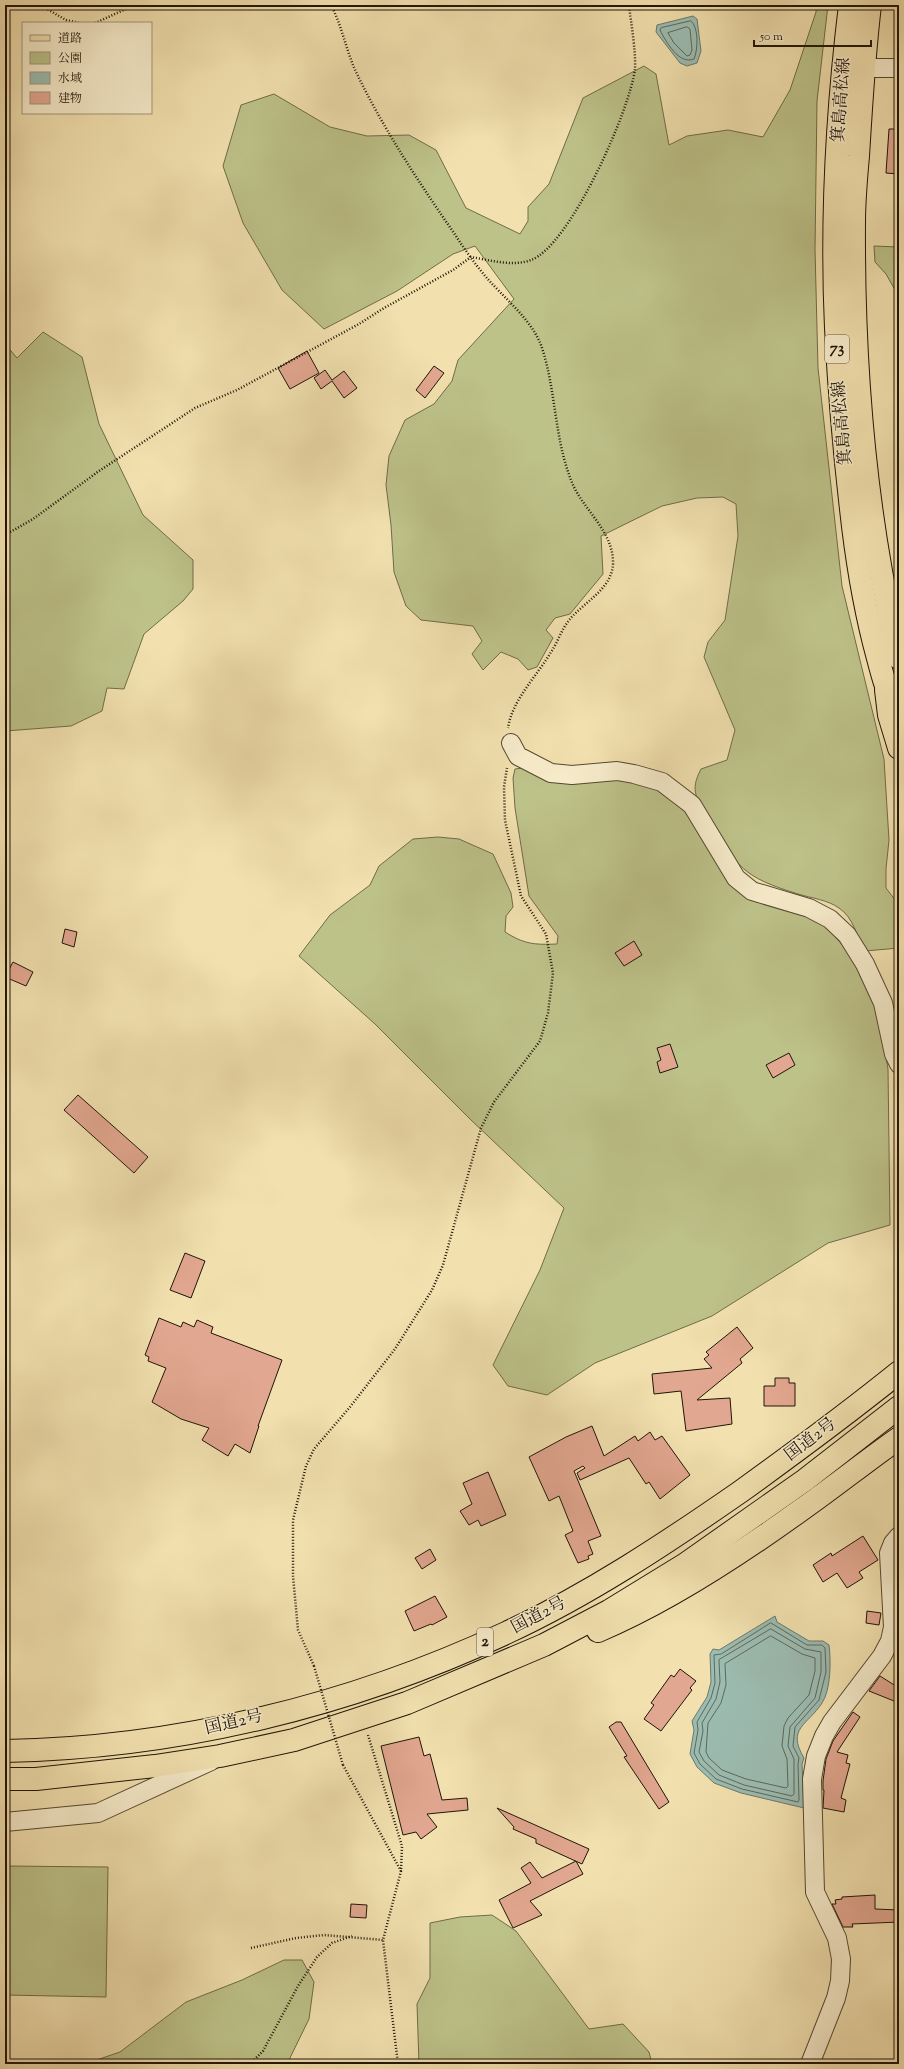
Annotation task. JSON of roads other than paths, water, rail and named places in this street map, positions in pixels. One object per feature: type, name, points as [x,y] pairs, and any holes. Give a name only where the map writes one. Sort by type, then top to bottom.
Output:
[{"type":"main road","name":"箕島高松線","points":[[850,5],[839,133],[835,227],[836,327],[840,392],[856,554],[866,610],[886,690],[899,715]]},
{"type":"main road","name":"箕島高松線","points":[[870,5],[863,68],[854,221],[855,305],[860,398],[868,492],[886,604],[899,658]]},
{"type":"main road","points":[[886,690],[889,715],[899,748]]},
{"type":"main road","name":"国道2号","points":[[5,1751],[139,1741],[205,1730],[302,1707],[365,1689],[447,1659],[507,1633],[616,1574],[690,1527],[758,1479],[891,1379],[899,1367]]},
{"type":"main road","name":"国道2号","points":[[5,1779],[36,1779],[148,1767],[220,1756],[294,1740],[407,1702],[544,1645],[609,1611],[684,1565],[805,1480],[899,1407]]},
{"type":"main road","points":[[544,1645],[592,1634],[636,1615],[731,1557],[802,1510],[860,1465],[899,1438]]},
{"type":"street","points":[[863,68],[899,68]]},
{"type":"street","points":[[511,743],[518,756],[551,773],[572,775],[617,771],[662,782],[692,805],[736,878],[752,891],[809,908],[830,919],[847,934],[865,964],[883,1003],[894,1054],[899,1064]]},
{"type":"street","points":[[810,2064],[836,1998],[840,1981],[841,1959],[837,1938],[815,1892],[812,1779],[816,1756],[824,1736],[832,1722],[882,1656],[890,1641],[893,1627],[889,1553],[893,1543],[899,1536]]},
{"type":"street","points":[[5,1822],[98,1813],[220,1756]]},
{"type":"water","points":[[693,16],[697,19],[701,51],[697,63],[687,66],[680,63],[656,32],[657,25]]},
{"type":"water","points":[[775,1616],[777,1622],[809,1641],[823,1641],[829,1645],[830,1675],[825,1697],[822,1703],[805,1722],[798,1733],[797,1740],[804,1758],[802,1764],[804,1808],[741,1793],[714,1783],[697,1767],[690,1754],[694,1730],[692,1721],[707,1697],[711,1682],[710,1654],[713,1649],[719,1650]]}]
